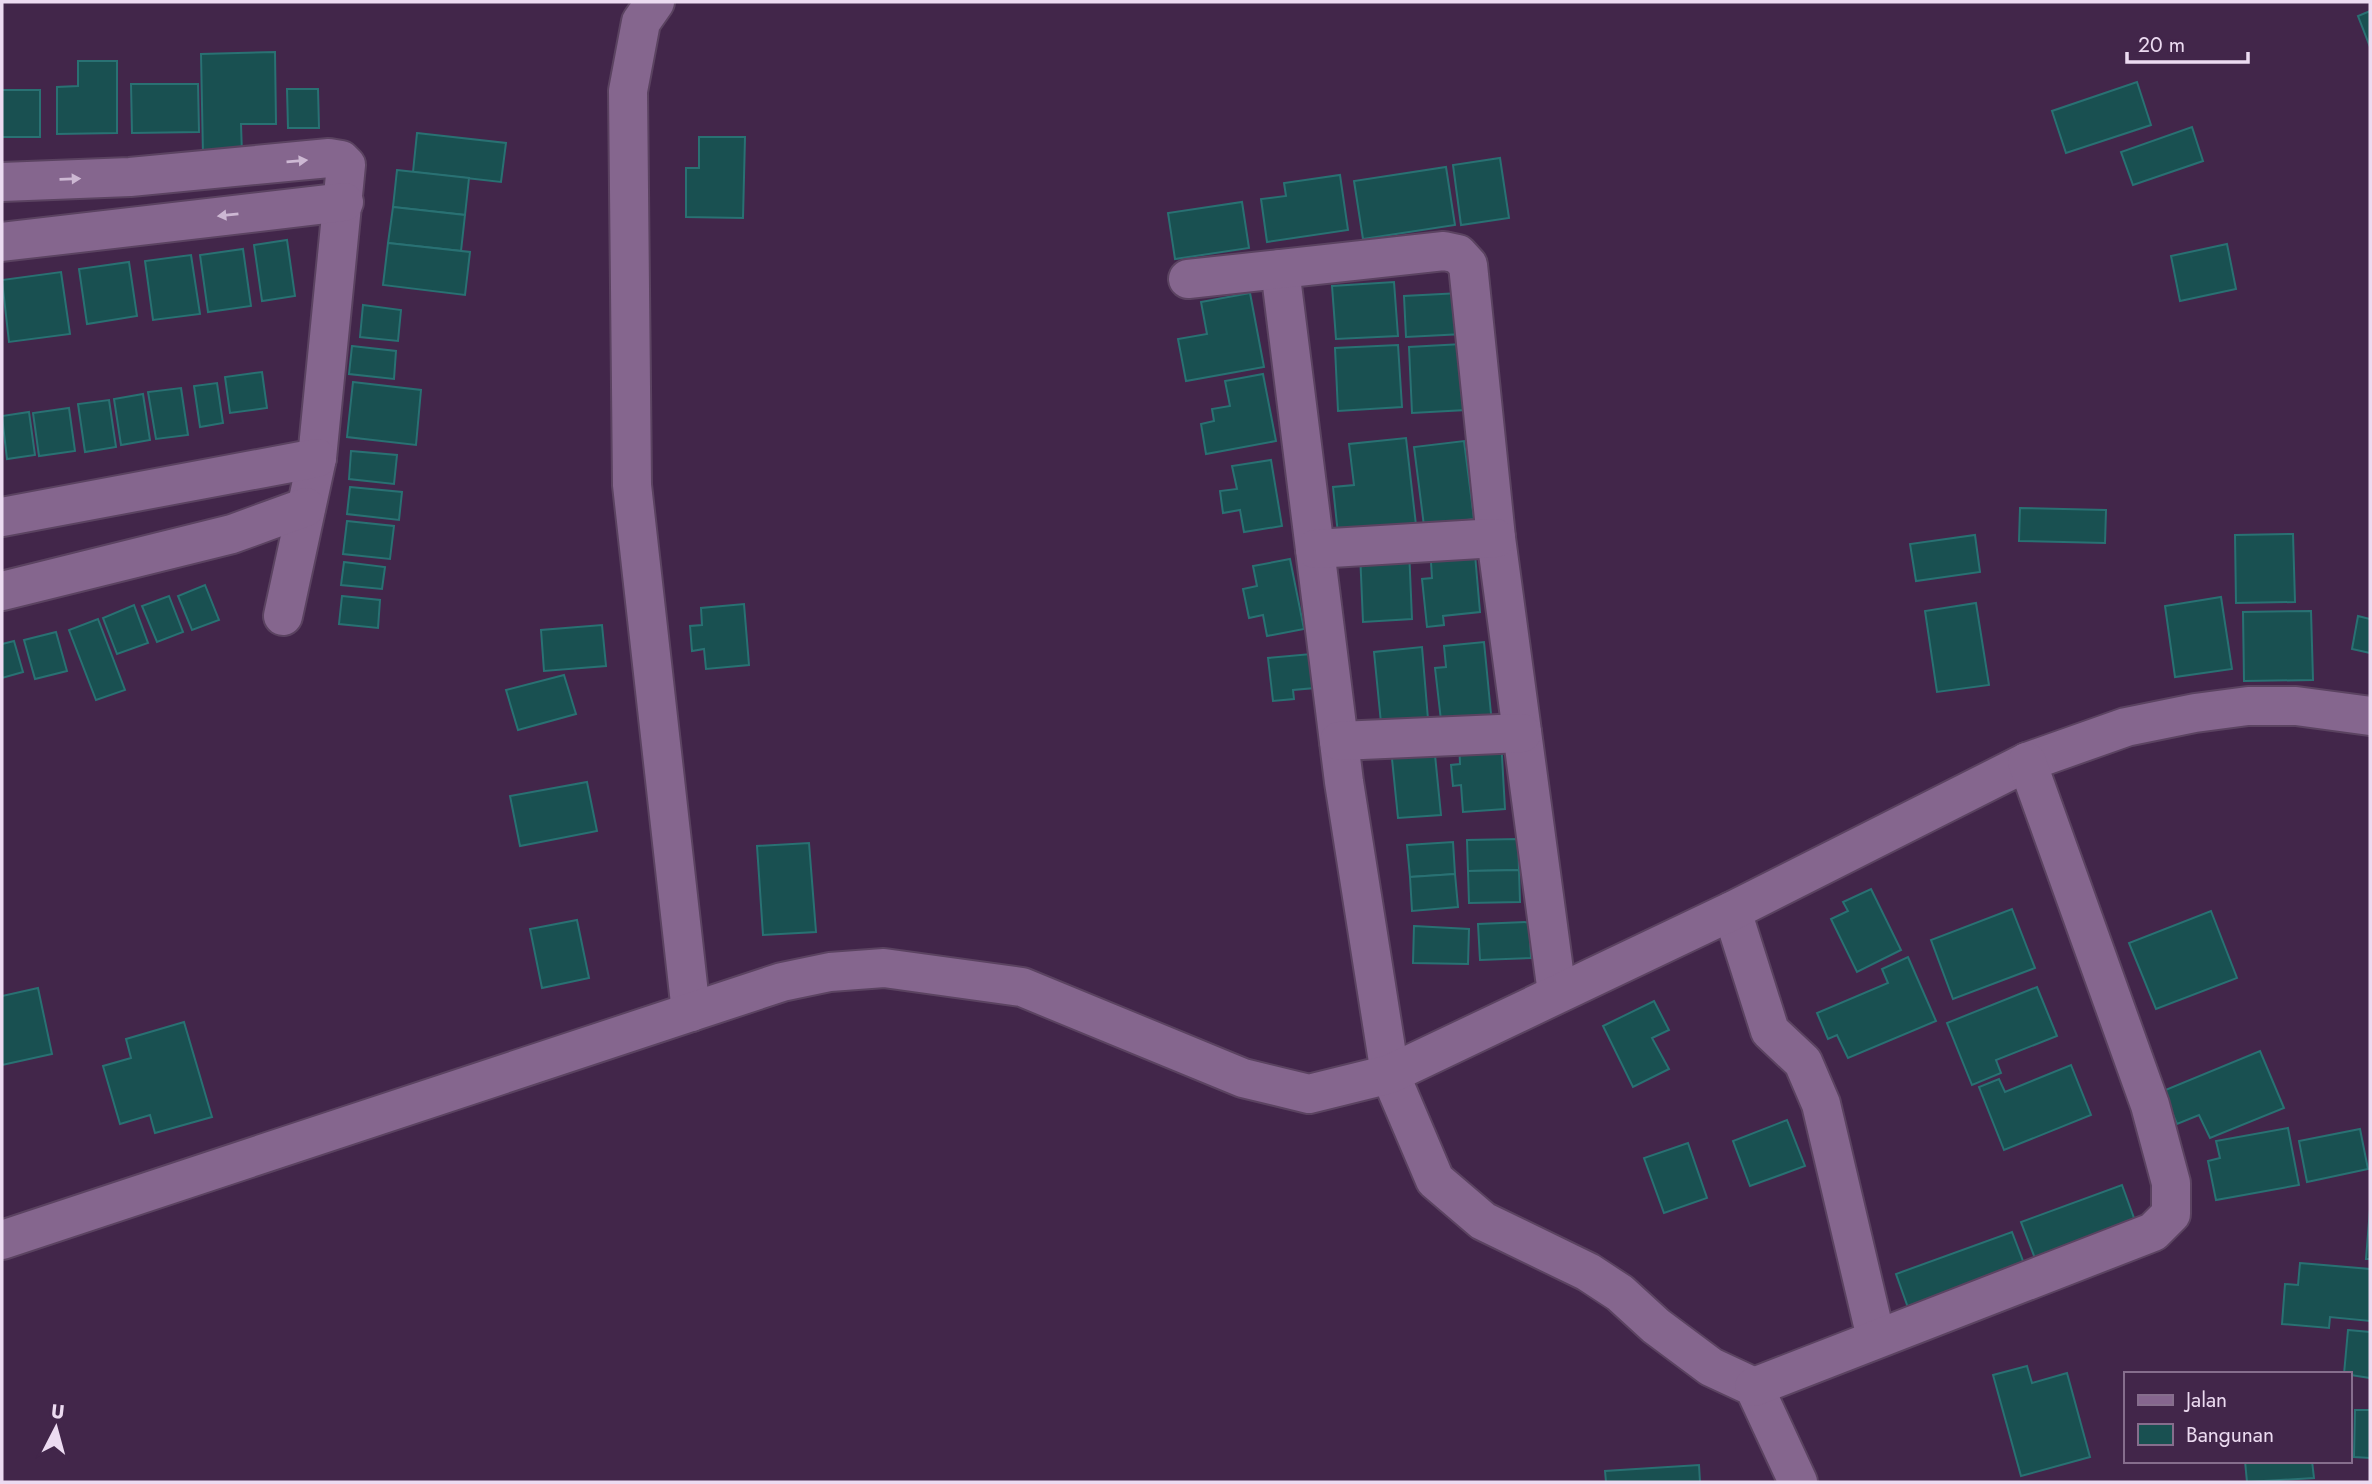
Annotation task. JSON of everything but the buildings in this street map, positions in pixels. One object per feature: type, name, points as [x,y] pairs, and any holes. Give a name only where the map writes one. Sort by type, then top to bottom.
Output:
[{"type":"street","points":[[655,2],[641,22],[628,91],[632,485],[691,1012]]},
{"type":"street","points":[[2,182],[130,177],[329,158],[341,160],[346,166],[317,458],[283,616]]},
{"type":"street","points":[[128,226],[130,177]]},
{"type":"street","points":[[2,242],[344,202]]},
{"type":"street","points":[[1188,279],[1444,251],[1458,254],[1468,265],[1496,538],[1557,993]]},
{"type":"street","points":[[1280,269],[1339,741],[1390,1074],[1435,1180],[1483,1221],[1588,1272],[1620,1293],[1656,1326],[1711,1367],[1754,1387],[1798,1482]]},
{"type":"street","points":[[2,517],[317,458]]},
{"type":"street","points":[[226,475],[232,534]]},
{"type":"street","points":[[2,591],[232,534],[306,507]]},
{"type":"street","points":[[1315,549],[1496,538]]},
{"type":"street","points":[[2,1240],[782,982],[830,972],[884,968],[1022,987],[1243,1078],[1309,1094],[1390,1074],[1732,911],[2026,762],[2126,727],[2195,713],[2248,706],[2296,705],[2370,716]]},
{"type":"street","points":[[1339,741],[1522,733]]},
{"type":"street","points":[[1754,1387],[2153,1231],[2171,1214],[2171,1183],[2150,1105],[2026,762]]},
{"type":"street","points":[[1732,911],[1770,1031],[1803,1062],[1821,1104],[1876,1338]]}]
